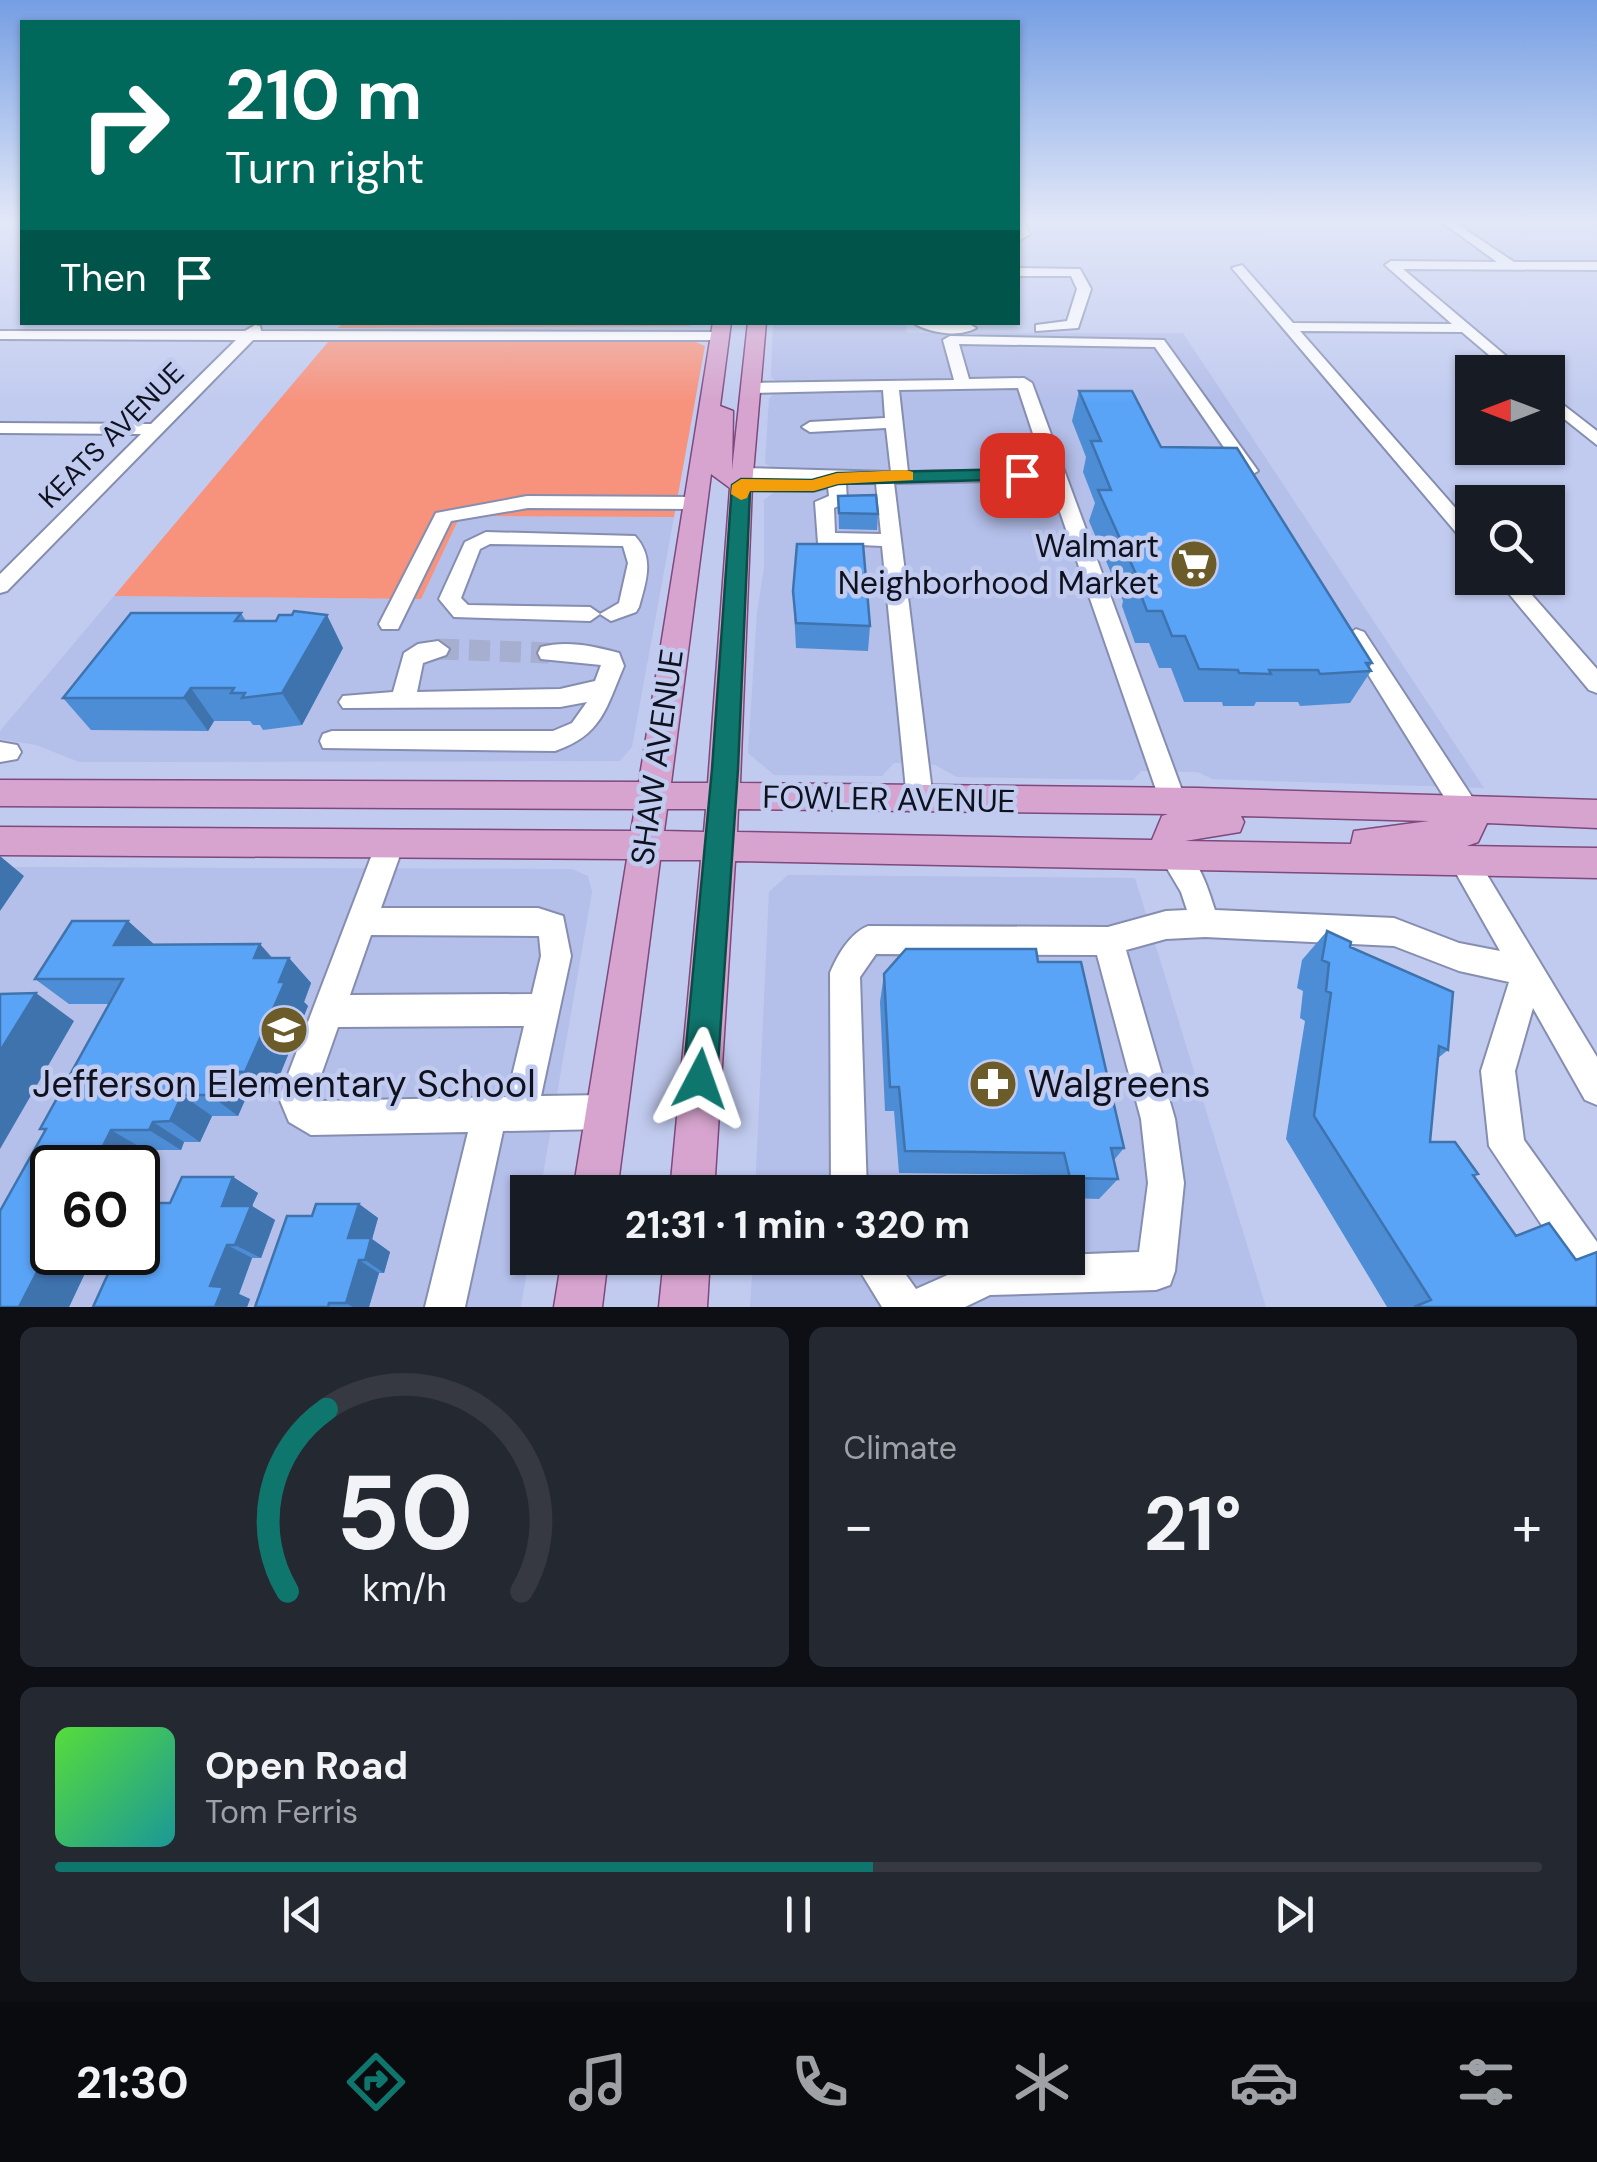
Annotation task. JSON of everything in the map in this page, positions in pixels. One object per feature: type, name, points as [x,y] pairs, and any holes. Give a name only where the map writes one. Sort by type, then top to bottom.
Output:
[{"type":"main road","name":"SHAW AVENUE","points":[[693,1175],[723,796],[742,479],[757,325]]},
{"type":"main road","name":"SHAW AVENUE","points":[[597,1175],[721,329]]},
{"type":"main road","points":[[721,329],[734,338],[732,380],[750,388]]},
{"type":"main road","points":[[714,375],[724,418],[720,472],[742,479]]},
{"type":"main road","name":"FOWLER AVENUE","points":[[0,793],[723,796],[1465,808],[1597,814]]},
{"type":"main road","points":[[1173,855],[1168,838],[1174,826],[1250,820],[1287,806]]},
{"type":"main road","points":[[1316,856],[1367,841],[1466,832],[1470,825],[1465,808]]},
{"type":"main road","name":"FOWLER AVENUE","points":[[0,842],[645,845],[1597,863]]},
{"type":"main road","points":[[578,1307],[583,1275]]},
{"type":"main road","points":[[683,1307],[686,1275]]},
{"type":"street","points":[[927,325],[1068,327],[1073,325],[1084,289],[1080,281]]},
{"type":"street","points":[[1249,281],[1455,520]]},
{"type":"street","points":[[1410,281],[1498,355]]},
{"type":"street","points":[[1287,327],[1465,328]]},
{"type":"street","points":[[0,334],[255,329],[721,329]]},
{"type":"street","name":"KEATS AVENUE","points":[[0,586],[255,329]]},
{"type":"street","points":[[963,384],[950,340],[1159,342],[1259,486]]},
{"type":"street","points":[[750,388],[1024,383],[1174,804]]},
{"type":"street","points":[[890,384],[894,423],[892,476],[863,504],[824,502],[826,539],[858,536],[890,540]]},
{"type":"street","points":[[1565,412],[1595,437]]},
{"type":"street","points":[[810,427],[894,423]]},
{"type":"street","points":[[0,428],[157,428]]},
{"type":"street","points":[[742,479],[814,486],[837,478],[1056,475]]},
{"type":"street","points":[[837,478],[890,540],[920,800]]},
{"type":"street","points":[[390,624],[443,516],[463,509],[505,508],[527,502],[693,509]]},
{"type":"street","points":[[505,508],[521,514],[634,514],[693,509]]},
{"type":"street","points":[[486,538],[628,540],[638,548],[640,559],[628,607],[600,614],[462,612],[450,599],[472,546],[486,538],[505,508]]},
{"type":"street","points":[[628,540],[634,514]]},
{"type":"street","points":[[0,560],[26,560]]},
{"type":"street","points":[[1521,595],[1597,684]]},
{"type":"street","points":[[1342,616],[1465,808]]},
{"type":"street","points":[[403,701],[412,659],[426,650],[438,649]]},
{"type":"street","points":[[332,740],[555,741],[582,730],[612,666],[611,659],[585,653],[550,653]]},
{"type":"street","points":[[351,702],[560,698],[596,702]]},
{"type":"street","points":[[390,844],[296,1098],[306,1115],[606,1112]]},
{"type":"street","points":[[1173,855],[1194,888],[1205,923]]},
{"type":"street","points":[[1462,859],[1597,1088]]},
{"type":"street","points":[[362,920],[549,923],[556,930],[556,956],[543,1010],[505,1114],[445,1307]]},
{"type":"street","points":[[850,1175],[845,973],[868,940],[1108,940],[1166,925],[1205,923],[1394,932],[1459,957],[1528,971]]},
{"type":"street","points":[[922,1307],[988,1276],[1156,1271],[1166,1183],[1158,1120],[1108,940]]},
{"type":"street","points":[[1528,971],[1498,1071],[1507,1146],[1584,1256]]},
{"type":"street","points":[[328,1012],[543,1010]]},
{"type":"street","points":[[883,1275],[905,1307]]},
{"type":"shaded area","points":[[340,325],[692,325],[689,326],[338,328]]},
{"type":"shaded area","points":[[773,325],[905,325],[907,333],[1183,333],[1484,788],[1213,779],[1197,772],[1141,771],[1133,780],[957,777],[935,765],[921,763],[894,763],[882,776],[774,775],[748,753],[757,612],[764,568],[764,500],[773,493],[773,469],[765,463],[769,399],[776,391],[776,381],[771,377]]},
{"type":"shaded area","points":[[328,342],[696,342],[705,346],[674,517],[460,516],[421,599],[114,596]]},
{"type":"shaded area","points":[[459,516],[674,517],[632,747],[620,761],[79,762],[36,745],[0,739],[0,731],[114,596],[420,599]]},
{"type":"shaded area","name":"Jefferson Elementary School","points":[[0,867],[572,869],[588,876],[592,892],[543,1175],[510,1175],[510,1275],[526,1275],[521,1307],[0,1307]]},
{"type":"shaded area","points":[[788,875],[1135,878],[1266,1307],[750,1307],[752,1275],[1085,1275],[1085,1175],[756,1175],[769,892]]},
{"type":"building","points":[[1079,391],[1132,391],[1161,447],[1237,448],[1372,663],[1366,663],[1371,671],[1320,674],[1318,670],[1269,670],[1271,674],[1199,669],[1185,636],[1172,636],[1162,611],[1147,611],[1136,574],[1098,490],[1111,490],[1091,441],[1101,441]]},
{"type":"building","points":[[876,495],[878,514],[839,513],[838,496]]},
{"type":"building","points":[[797,544],[863,544],[870,626],[796,623],[793,591]]},
{"type":"building","points":[[294,611],[327,615],[282,693],[242,698],[245,693],[231,693],[234,688],[191,688],[184,698],[63,698],[131,613],[241,613],[235,621],[276,621],[279,615],[292,615]]},
{"type":"building","points":[[72,921],[128,921],[114,945],[260,944],[254,958],[289,958],[279,982],[285,982],[245,1072],[221,1071],[210,1095],[182,1095],[170,1121],[153,1122],[149,1130],[111,1130],[104,1145],[37,1145],[46,1129],[40,1129],[123,979],[35,979]]},
{"type":"building","points":[[1327,931],[1351,942],[1350,947],[1453,992],[1448,1050],[1439,1046],[1430,1142],[1455,1142],[1516,1236],[1549,1223],[1576,1260],[1597,1252],[1597,1307],[1414,1307],[1431,1300],[1314,1116],[1331,993],[1326,991],[1329,963],[1322,960]]},
{"type":"building","points":[[906,949],[1036,949],[1038,962],[1081,962],[1124,1148],[1111,1148],[1118,1179],[1069,1175],[1064,1153],[905,1151],[899,1087],[890,1087],[884,974]]},
{"type":"building","points":[[36,993],[0,1051],[0,994]]},
{"type":"building","points":[[30,1158],[30,1275],[36,1275],[19,1307],[0,1307],[0,1211]]},
{"type":"building","points":[[182,1177],[233,1177],[222,1206],[251,1206],[235,1245],[227,1245],[210,1286],[223,1287],[215,1307],[93,1307],[108,1275],[160,1275],[160,1203],[170,1203]]},
{"type":"building","points":[[316,1204],[359,1204],[348,1238],[371,1238],[365,1260],[359,1260],[346,1303],[329,1303],[328,1307],[255,1307],[287,1216],[312,1216]]},
{"type":"tunnel","points":[[438,649],[549,653]]},
{"type":"slow traffic","points":[[741,494],[741,485],[814,486],[837,478],[906,476]]},
{"type":"place","name":"Walmart Neighborhood Market","points":[[1194,564]]},
{"type":"place","name":"Jefferson Elementary School","points":[[284,1030]]},
{"type":"place","name":"Walgreens","points":[[993,1084]]},
{"type":"route","points":[[700,1079],[725,769],[741,485],[814,486],[837,478],[1022,475]]}]
